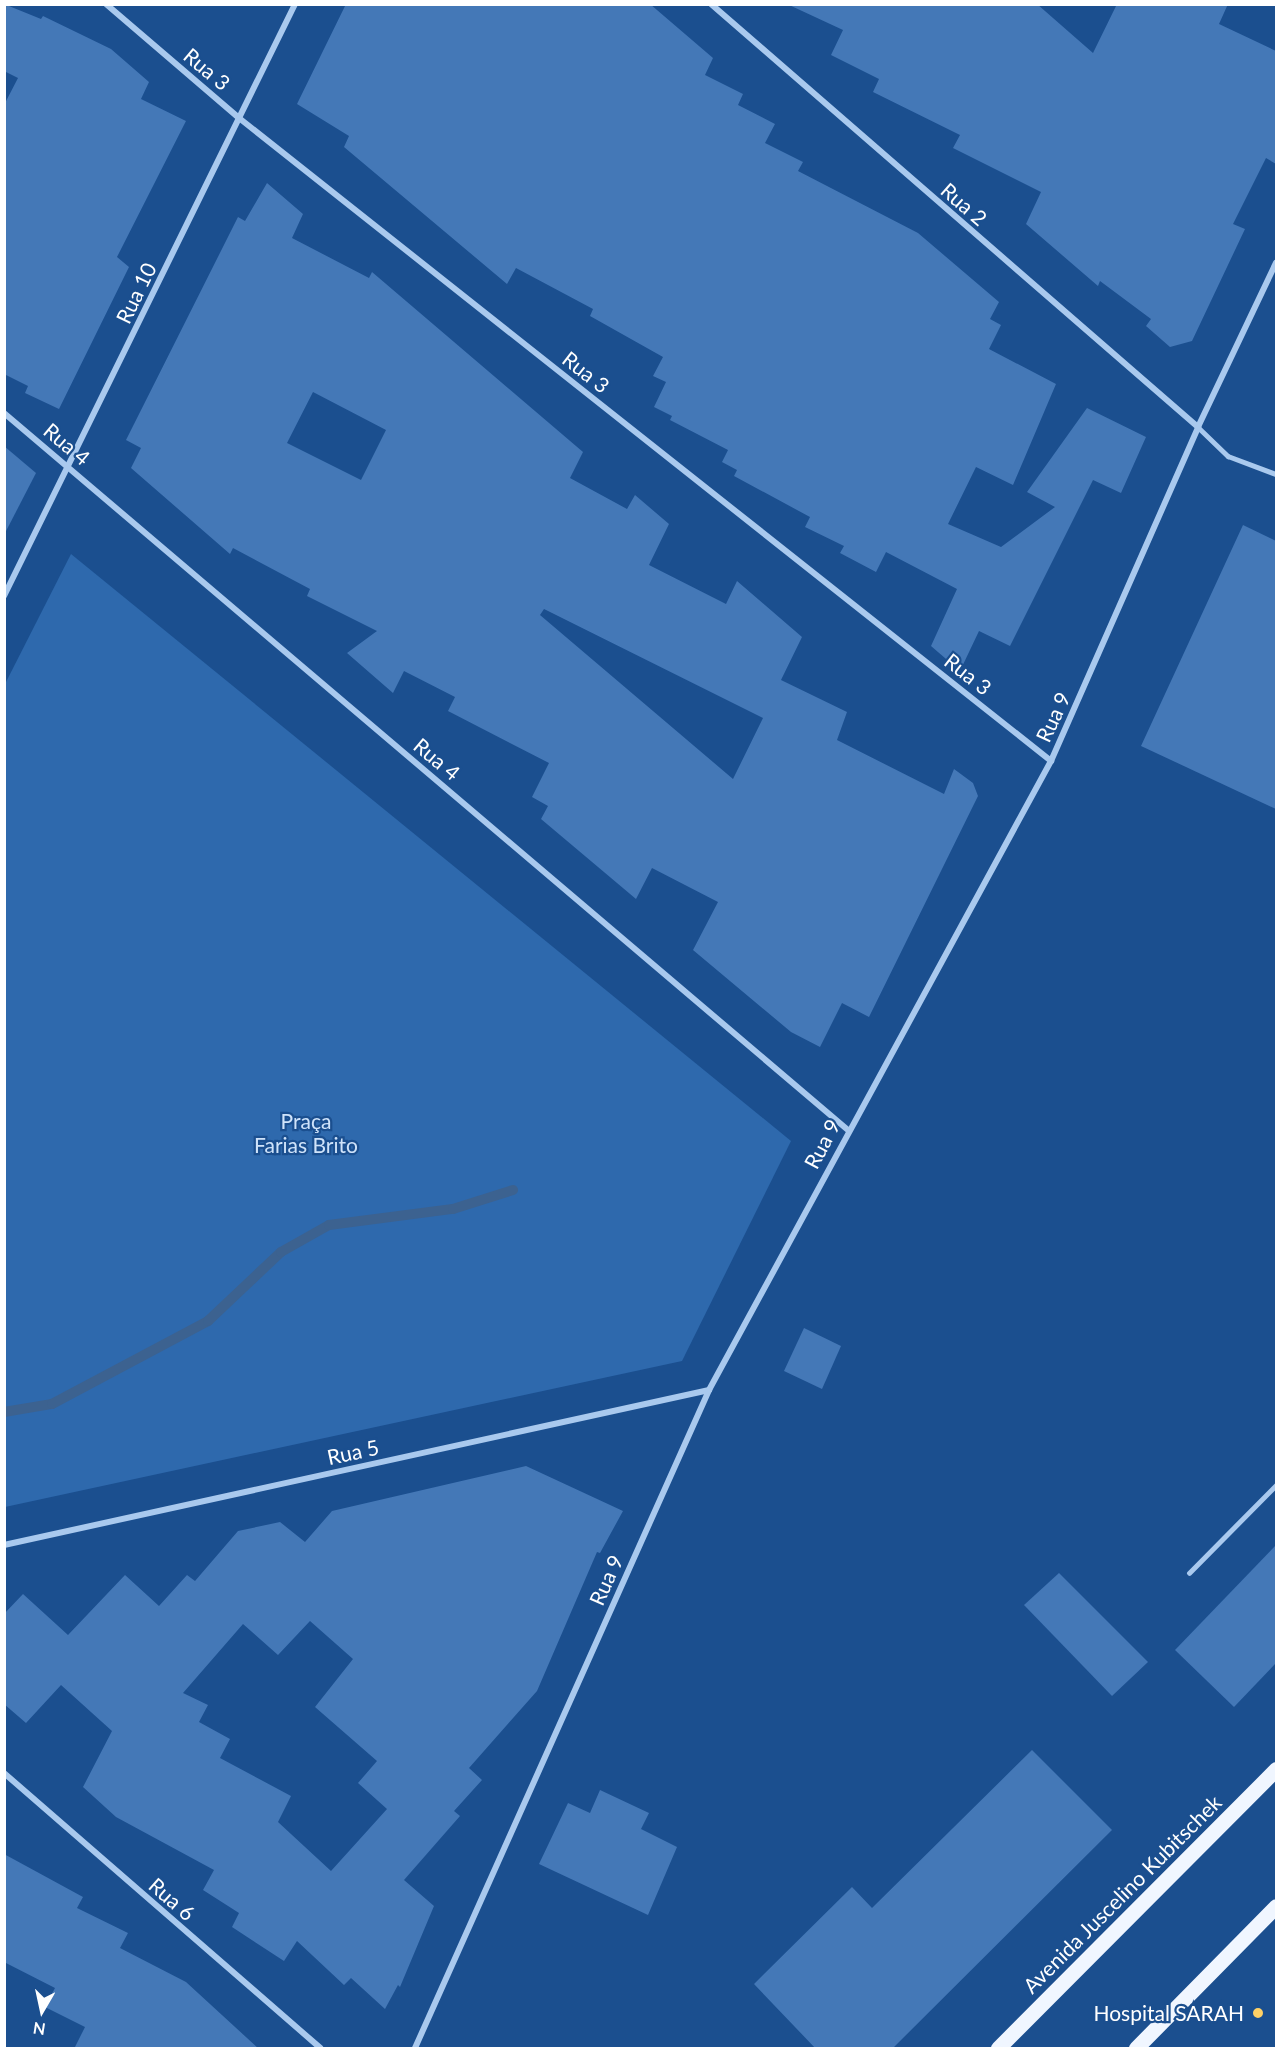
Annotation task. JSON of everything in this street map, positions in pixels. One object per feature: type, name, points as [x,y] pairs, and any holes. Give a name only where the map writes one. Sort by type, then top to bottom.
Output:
[{"type":"main road","name":"Avenida Juscelino Kubitschek","points":[[998,2049],[1276,1769]]},
{"type":"main road","points":[[1136,2049],[1276,1905]]},
{"type":"street","name":"Rua 3","points":[[106,4],[239,118],[1051,761]]},
{"type":"street","name":"Rua 10","points":[[4,596],[70,469],[296,4]]},
{"type":"street","name":"Rua 2","points":[[711,4],[1198,427]]},
{"type":"street","name":"Rua 9","points":[[415,2049],[709,1390],[1051,761],[1198,427],[1276,263]]},
{"type":"street","name":"Rua 4","points":[[4,413],[848,1131]]},
{"type":"street","name":"Rua 5","points":[[4,1545],[709,1390]]},
{"type":"street","name":"Rua 6","points":[[4,1773],[320,2049]]},
{"type":"lane","points":[[1198,427],[1228,456],[1276,474]]},
{"type":"lane","points":[[1190,1573],[1276,1485]]},
{"type":"lane","points":[[1271,1491],[1276,1496]]},
{"type":"green space","name":"Praça Farias Brito","points":[[71,554],[791,1141],[682,1361],[5,1507],[5,684]]},
{"type":"building","points":[[4,4],[41,19],[43,16],[111,49],[149,82],[141,99],[186,121],[117,257],[129,267],[59,409],[25,393],[28,386],[4,374],[4,105],[18,78],[4,71]]},
{"type":"building","points":[[346,4],[650,4],[713,58],[705,75],[743,94],[738,105],[775,124],[765,143],[803,162],[798,171],[918,233],[999,302],[990,319],[1001,325],[989,349],[1056,384],[1013,485],[976,467],[948,524],[1001,547],[1055,507],[1027,492],[1087,408],[1146,437],[1121,493],[1093,480],[1010,646],[979,631],[960,671],[931,646],[957,589],[886,552],[876,572],[840,553],[844,546],[805,527],[810,517],[734,476],[737,470],[722,462],[728,450],[670,420],[672,416],[654,407],[666,382],[653,376],[663,357],[590,316],[593,309],[516,268],[507,284],[344,147],[349,136],[297,104]]},
{"type":"building","points":[[787,4],[1037,4],[1093,53],[1117,4],[1228,4],[1219,24],[1276,51],[1276,164],[1266,158],[1233,224],[1245,229],[1192,341],[1170,347],[1146,326],[1151,319],[1100,281],[1098,286],[1026,224],[1041,192],[953,148],[960,135],[873,92],[879,79],[831,55],[843,30]]},
{"type":"building","points":[[267,183],[303,214],[292,238],[369,278],[372,272],[583,452],[570,478],[627,509],[635,495],[669,524],[649,565],[726,604],[737,581],[802,637],[781,680],[847,712],[837,740],[944,794],[954,769],[973,783],[978,796],[869,1017],[842,1003],[820,1047],[791,1032],[693,950],[718,902],[652,868],[636,899],[541,819],[548,806],[532,797],[549,763],[448,711],[455,697],[404,671],[393,693],[347,653],[377,631],[307,596],[310,589],[233,548],[230,554],[131,468],[141,448],[126,440],[238,217],[245,221]],"holes":[[[313,392],[386,430],[361,480],[287,443]],[[544,609],[763,718],[733,779],[540,615]]]},
{"type":"building","points":[[4,446],[36,473],[4,535]]},
{"type":"building","points":[[1243,525],[1276,541],[1276,809],[1141,746]]},
{"type":"building","points":[[804,1328],[841,1346],[822,1389],[784,1371]]},
{"type":"building","points":[[526,1466],[623,1511],[600,1553],[597,1552],[537,1691],[469,1768],[482,1780],[454,1811],[460,1816],[404,1880],[434,1906],[400,1987],[398,1985],[385,2009],[351,1978],[344,1985],[297,1941],[284,1961],[232,1927],[239,1913],[203,1890],[214,1870],[116,1817],[83,1787],[112,1731],[61,1685],[26,1723],[4,1704],[4,1614],[23,1594],[68,1635],[125,1575],[159,1606],[187,1575],[195,1581],[238,1531],[280,1522],[305,1542],[332,1511]],"holes":[[[310,1621],[353,1659],[315,1707],[377,1761],[358,1783],[387,1809],[331,1871],[278,1822],[291,1796],[220,1758],[230,1739],[199,1722],[208,1705],[183,1693],[243,1624],[278,1655]]]},
{"type":"building","points":[[1276,1545],[1276,1663],[1234,1707],[1175,1650]]},
{"type":"building","points":[[1059,1573],[1148,1662],[1112,1696],[1024,1605]]},
{"type":"building","points":[[1032,1750],[1112,1830],[892,2049],[816,2049],[754,1984],[852,1887],[872,1908]]},
{"type":"building","points":[[600,1790],[649,1813],[641,1829],[677,1847],[648,1915],[539,1864],[568,1803],[590,1813]]},
{"type":"building","points":[[4,1854],[83,1897],[77,1908],[128,1933],[120,1948],[186,1982],[259,2049],[74,2049],[85,2027],[45,2007],[55,1988],[4,1962]]},
{"type":"waterway","points":[[4,1412],[52,1404],[208,1321],[281,1252],[329,1225],[453,1209],[513,1190]]},
{"type":"place","name":"Hospital SARAH","points":[[1258,2013]]}]
